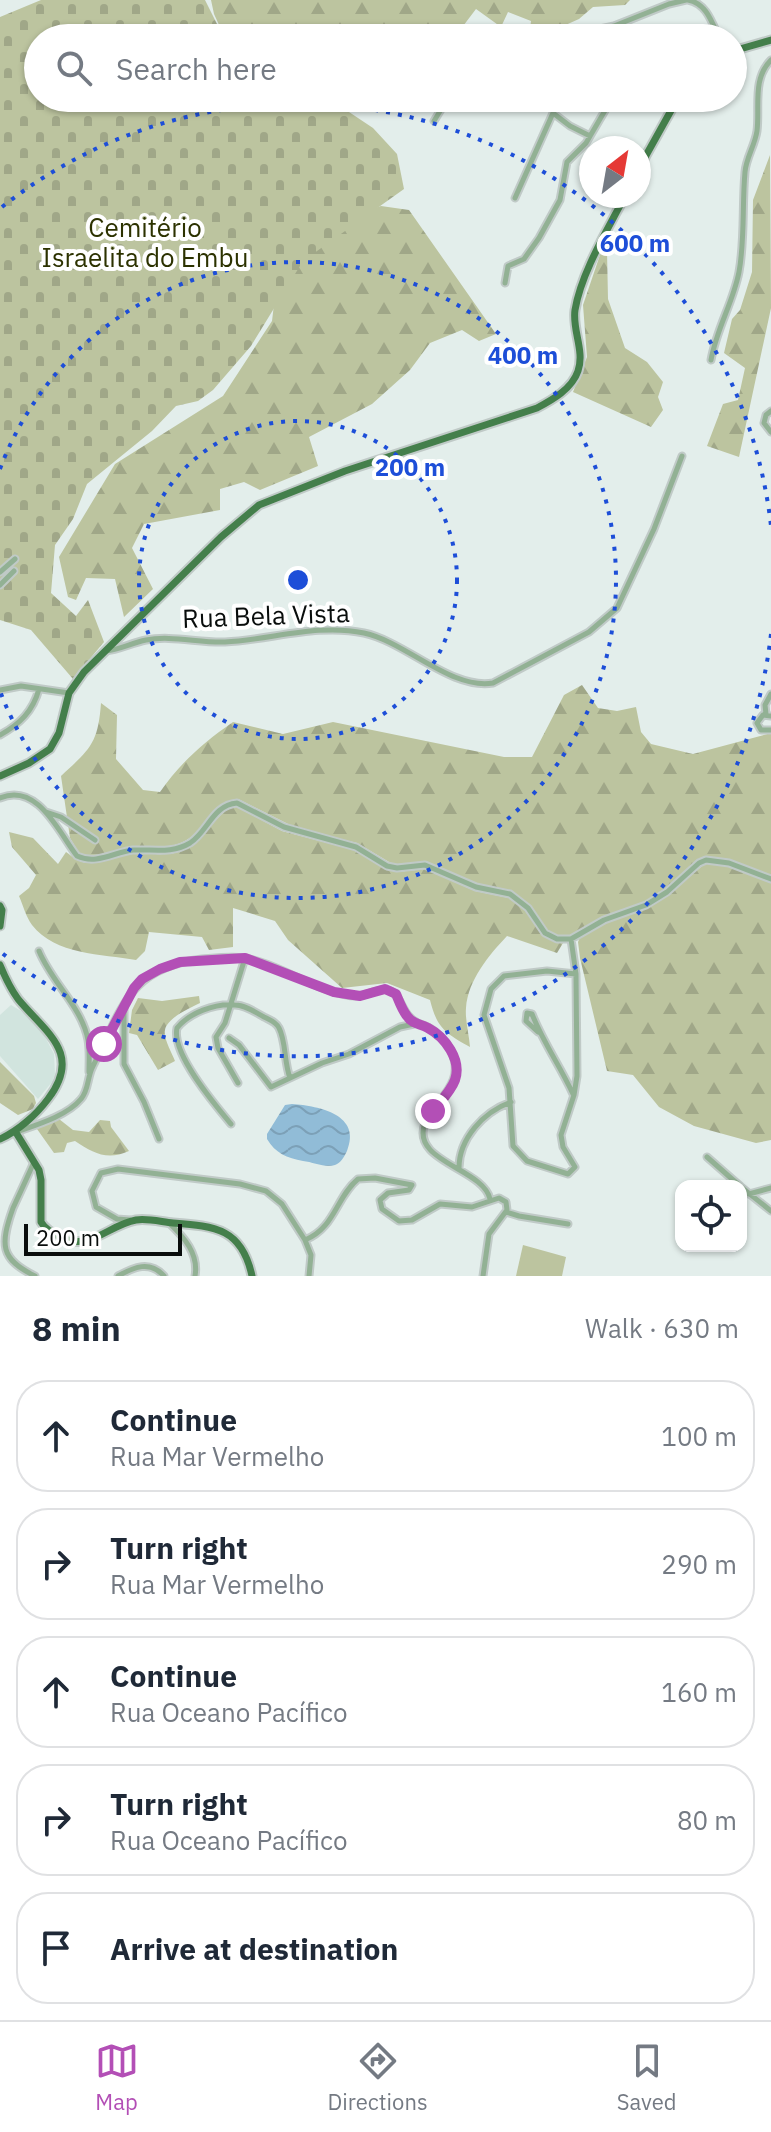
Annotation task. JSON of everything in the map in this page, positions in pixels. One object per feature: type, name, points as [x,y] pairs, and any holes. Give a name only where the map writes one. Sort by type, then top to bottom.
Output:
[{"type":"main road","points":[[747,46],[771,40]]},
{"type":"main road","points":[[651,146],[670,112]]},
{"type":"main road","points":[[0,776],[50,749],[59,733],[69,693],[84,672],[221,537],[259,505],[345,471],[537,408],[565,389],[578,372],[580,363],[575,323],[577,301],[620,208]]},
{"type":"main road","points":[[0,906],[0,926]]},
{"type":"main road","points":[[0,965],[16,996],[54,1037],[62,1060],[62,1073],[52,1093],[16,1132],[0,1139]]},
{"type":"main road","points":[[16,1132],[35,1161],[41,1180],[41,1222],[49,1231],[69,1241],[91,1241],[135,1220],[215,1227],[226,1232],[244,1250],[252,1276]]},
{"type":"street","points":[[620,24],[687,0],[700,4],[711,24]]},
{"type":"street","points":[[711,360],[716,334],[735,291],[739,273],[745,173],[756,136],[758,88],[764,69],[771,60]]},
{"type":"street","points":[[434,121],[439,112]]},
{"type":"street","points":[[515,198],[553,113],[590,136],[604,112]]},
{"type":"street","points":[[505,283],[508,266],[529,254],[560,200],[567,162],[579,151]]},
{"type":"street","points":[[771,411],[764,423],[771,432]]},
{"type":"street","name":"Rua Bela Vista","points":[[104,651],[159,639],[228,642],[307,631],[346,630],[396,644],[468,682],[482,685],[493,683],[589,632],[617,608],[654,529],[682,456]]},
{"type":"street","points":[[0,572],[15,559]]},
{"type":"street","points":[[0,585],[14,571]]},
{"type":"street","points":[[0,690],[21,686],[69,693]]},
{"type":"street","points":[[0,735],[13,728],[30,710],[39,689]]},
{"type":"street","points":[[771,694],[765,705],[768,715],[759,718],[758,726],[764,732],[771,730]]},
{"type":"street","points":[[0,798],[23,797],[95,840]]},
{"type":"street","points":[[45,812],[77,856],[89,859],[184,846],[201,832],[215,813],[231,803],[237,803],[297,832],[356,847],[387,866],[425,865],[476,887],[510,894],[528,908],[545,933],[557,939],[571,939],[604,920],[657,899],[706,860],[729,863],[771,879]]},
{"type":"street","points":[[571,939],[576,974],[577,1048],[574,1095],[561,1135],[563,1147],[575,1167],[568,1174],[536,1165],[519,1154],[511,1139],[511,1102],[507,1082],[485,1023],[484,1008],[491,989],[504,976],[547,971],[576,974]]},
{"type":"street","points":[[16,1132],[79,1102],[88,1087],[89,1047],[85,1028],[47,970],[39,951]]},
{"type":"street","points":[[89,1075],[124,1005],[142,979],[160,969],[195,960],[245,958],[334,992],[360,996],[385,989],[396,994],[406,1016],[415,1024]]},
{"type":"street","points":[[238,1083],[218,1048],[216,1037],[232,1004],[245,958]]},
{"type":"street","points":[[231,1124],[193,1072],[176,1035],[182,1023],[197,1012],[232,1004],[243,1006],[278,1027],[290,1078]]},
{"type":"street","points":[[124,1005],[124,1064],[159,1139]]},
{"type":"street","points":[[533,1016],[538,1032],[557,1060],[574,1095]]},
{"type":"street","points":[[229,1038],[239,1045],[271,1087],[349,1054],[400,1027],[424,1025],[438,1034],[454,1057],[456,1071],[455,1081],[428,1117],[423,1130],[428,1147],[434,1155],[488,1191],[490,1199]]},
{"type":"street","points":[[459,1169],[461,1148],[474,1129],[492,1111],[511,1102]]},
{"type":"street","points":[[707,1157],[733,1180]]},
{"type":"street","points":[[34,1276],[7,1259],[0,1234],[35,1161]]},
{"type":"street","points":[[135,1220],[117,1219],[96,1207],[92,1191],[101,1173],[118,1169],[257,1186],[282,1204],[305,1240],[311,1255],[309,1276]]},
{"type":"street","points":[[305,1240],[326,1228],[350,1186],[358,1179],[375,1178],[412,1185],[409,1190],[388,1193],[380,1200],[387,1215],[399,1221],[412,1220],[440,1204],[472,1207],[499,1198],[506,1202],[506,1212],[488,1236],[483,1276]]},
{"type":"street","points":[[749,1194],[771,1188]]},
{"type":"street","points":[[749,1194],[771,1211]]},
{"type":"street","points":[[506,1212],[568,1224]]},
{"type":"street","points":[[0,1217],[9,1217]]},
{"type":"street","points":[[168,1222],[193,1254],[195,1276]]},
{"type":"street","points":[[118,1276],[143,1265],[152,1267],[164,1276]]},
{"type":"shaded area","points":[[11,1005],[44,1035],[54,1054],[55,1074],[38,1099],[0,1056],[0,1015]]},
{"type":"green space","name":"Cemitério Israelita do Embu","points":[[41,0],[205,0],[217,24],[24,24],[24,112],[349,112],[373,128],[397,154],[404,189],[303,261],[251,346],[213,390],[198,401],[176,406],[152,431],[87,484],[73,519],[55,545],[51,593],[76,616],[88,600],[104,642],[73,679],[31,630],[0,620],[0,17]]},
{"type":"green space","points":[[211,0],[630,0],[625,5],[593,7],[568,24],[531,24],[531,21],[508,12],[502,24],[497,24],[476,9],[465,24],[219,24]]},
{"type":"green space","points":[[770,155],[771,308],[739,457],[707,446],[723,404],[738,400],[745,368],[724,353],[732,319],[740,310],[752,272],[753,200]]},
{"type":"green space","points":[[381,206],[409,210],[496,334],[479,341],[462,330],[430,343],[410,370],[372,404],[309,437],[318,466],[260,490],[244,482],[220,489],[220,510],[144,524],[132,548],[153,589],[124,617],[115,579],[86,578],[76,600],[68,597],[59,557],[115,464],[223,396],[272,321],[278,271],[335,221]]},
{"type":"green space","points":[[602,249],[607,251],[608,299],[625,348],[647,362],[663,382],[658,397],[663,410],[651,427],[573,392],[587,357],[583,305]]},
{"type":"green space","points":[[582,685],[598,708],[617,711],[636,707],[641,732],[651,744],[693,754],[771,733],[771,876],[730,860],[705,856],[665,890],[645,902],[603,917],[569,936],[547,930],[531,906],[512,891],[477,884],[426,862],[397,865],[357,843],[298,829],[238,799],[221,805],[192,836],[171,846],[128,847],[104,854],[85,855],[79,853],[70,838],[61,776],[91,745],[98,728],[101,703],[117,715],[116,759],[143,790],[160,792],[193,754],[233,722],[283,734],[333,722],[504,757],[532,757],[564,695]]},
{"type":"green space","points":[[232,807],[282,831],[354,850],[386,869],[396,872],[425,869],[475,891],[509,898],[525,910],[543,936],[563,943],[557,953],[507,936],[500,943],[480,969],[468,998],[466,1017],[470,1047],[443,1029],[430,1000],[387,983],[342,988],[288,940],[275,921],[233,908],[233,947],[209,950],[202,937],[149,932],[145,951],[136,960],[66,948],[42,935],[30,922],[19,896],[29,888],[36,875],[12,847],[9,832],[33,838],[58,864],[66,852],[81,862],[94,863],[130,854],[179,852],[199,840],[219,816]]},
{"type":"green space","points":[[707,862],[728,866],[771,882],[771,1140],[756,1143],[694,1126],[659,1107],[633,1075],[607,1071],[580,958],[580,937],[605,922],[658,902]]},
{"type":"green space","points":[[199,996],[200,1003],[180,1014],[167,1026],[165,1037],[175,1061],[158,1070],[137,1035],[129,1033],[132,1010],[138,998],[162,1001]]},
{"type":"green space","points":[[0,1062],[34,1096],[36,1103],[33,1109],[18,1115],[0,1103]]},
{"type":"green space","points":[[59,1119],[73,1130],[89,1132],[100,1120],[110,1121],[129,1151],[114,1155],[100,1154],[75,1141],[67,1143],[64,1152],[54,1153],[37,1129]]},
{"type":"green space","points":[[523,1245],[566,1257],[562,1276],[516,1276]]},
{"type":"water","points":[[285,1105],[326,1110],[344,1121],[350,1139],[339,1163],[327,1166],[297,1160],[282,1154],[270,1144],[267,1134]]},
{"type":"route","points":[[104,1044],[127,999],[142,979],[180,962],[245,958],[334,992],[360,996],[385,989],[396,994],[406,1016],[415,1024],[424,1025],[438,1034],[454,1057],[455,1081],[433,1111]]}]
